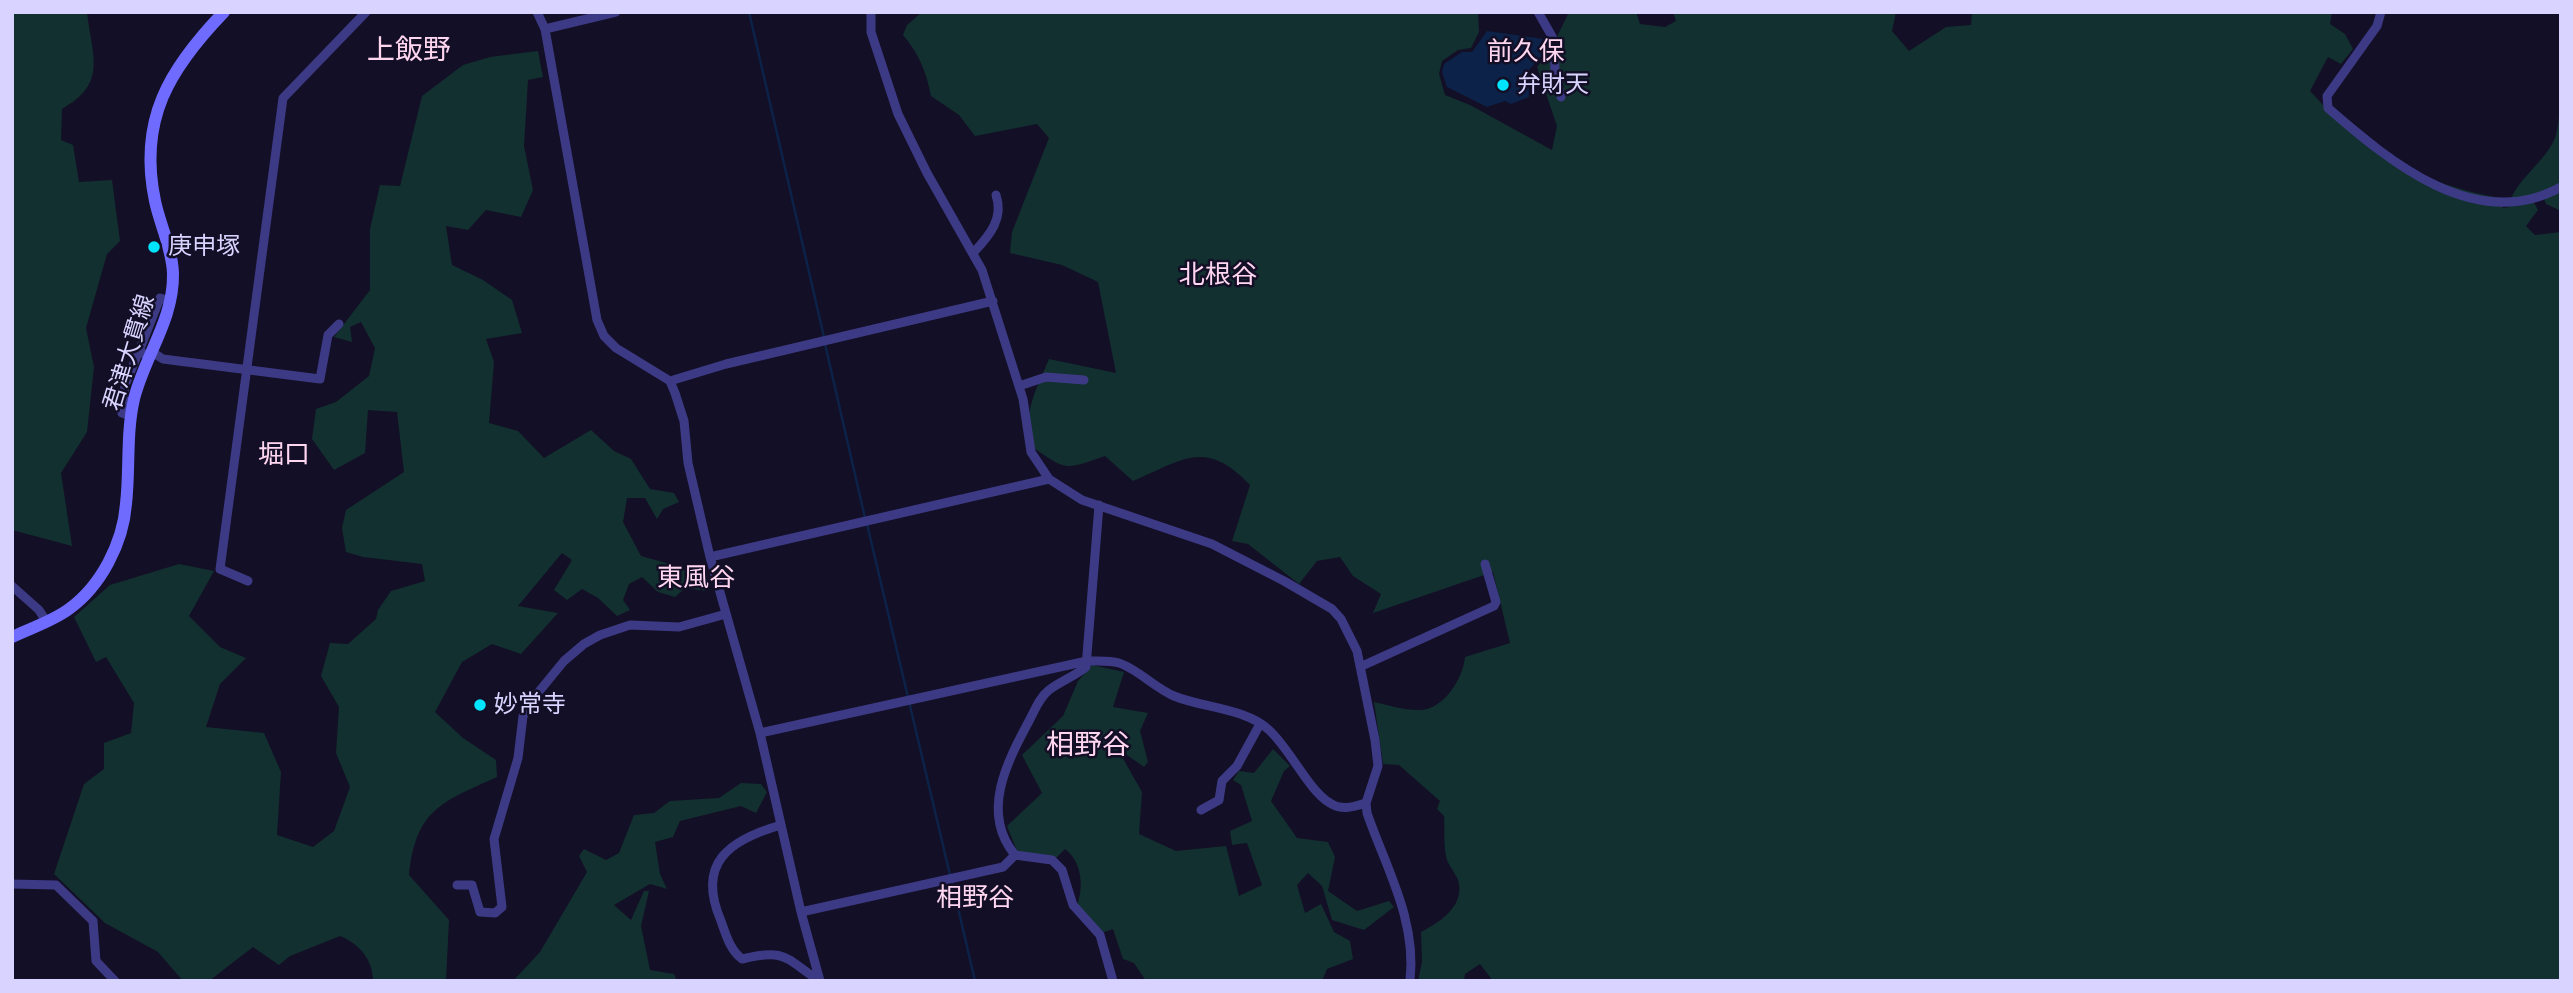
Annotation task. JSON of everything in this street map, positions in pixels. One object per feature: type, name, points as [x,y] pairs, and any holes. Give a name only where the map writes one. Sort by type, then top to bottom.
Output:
[{"type":"main road","name":"君津大貫線","points":[[12,637],[68,610],[86,592],[114,551],[126,505],[131,416],[147,353],[170,301],[173,272],[150,179],[149,151],[154,119],[164,89],[179,63],[224,12]]},
{"type":"street","points":[[248,581],[219,569],[283,98],[366,12]]},
{"type":"street","points":[[537,12],[545,29],[597,320],[604,336],[626,356],[670,381],[684,421],[688,463],[710,557],[760,733],[801,912],[820,981]]},
{"type":"street","points":[[545,29],[616,12]]},
{"type":"street","points":[[871,12],[871,32],[898,114],[927,173],[974,252],[1019,386],[1031,452],[1049,480],[1063,491],[1212,544],[1332,609],[1351,634],[1362,666],[1378,766],[1366,803],[1373,831],[1406,915],[1412,962],[1410,981]]},
{"type":"street","points":[[1538,12],[1554,40],[1555,72],[1561,97]]},
{"type":"street","points":[[2381,12],[2377,26],[2327,96],[2328,108],[2397,163],[2453,194],[2508,202],[2537,198],[2561,187]]},
{"type":"street","points":[[974,252],[993,231],[1000,208],[996,195]]},
{"type":"street","points":[[670,381],[993,302]]},
{"type":"street","points":[[147,353],[163,359],[320,379],[328,335],[339,324]]},
{"type":"street","points":[[1019,386],[1046,377],[1084,380]]},
{"type":"street","points":[[710,557],[1049,480]]},
{"type":"street","points":[[1099,505],[1086,667],[1049,690],[1038,703],[1010,752],[999,796],[999,827],[1004,842],[1015,855],[1052,860],[1062,870],[1073,905],[1100,935],[1113,981]]},
{"type":"street","points":[[1362,666],[1494,606],[1496,602],[1485,564]]},
{"type":"street","points":[[12,586],[39,610],[46,621]]},
{"type":"street","points":[[457,885],[472,885],[480,912],[495,913],[502,907],[494,839],[518,758],[523,716],[564,661],[584,644],[630,625],[679,626],[726,614]]},
{"type":"street","points":[[760,733],[1087,661],[1122,664],[1153,687],[1260,724],[1292,754],[1316,791],[1328,802],[1347,808],[1366,803]]},
{"type":"street","points":[[1201,810],[1219,800],[1222,781],[1237,766],[1260,724]]},
{"type":"street","points":[[781,825],[752,833],[721,857],[713,877],[714,898],[734,953],[742,959],[778,954],[794,959],[820,981]]},
{"type":"street","points":[[801,912],[1003,867],[1012,862],[1015,855]]},
{"type":"street","points":[[12,884],[56,885],[93,921],[96,961],[115,981]]},
{"type":"green space","points":[[12,12],[87,12],[94,68],[86,89],[62,109],[61,140],[73,145],[79,182],[112,180],[120,241],[107,254],[86,328],[94,367],[87,432],[61,473],[72,546],[12,530]]},
{"type":"green space","points":[[922,12],[1478,12],[1479,32],[1471,48],[1458,50],[1442,61],[1439,74],[1445,95],[1470,105],[1552,150],[1557,126],[1537,67],[1551,49],[1569,12],[1636,12],[1640,24],[1665,27],[1676,21],[1673,12],[1896,12],[1892,31],[1909,51],[1946,27],[1971,25],[1972,12],[2332,12],[2330,24],[2345,34],[2353,49],[2341,64],[2328,57],[2310,91],[2352,132],[2395,162],[2444,184],[2500,198],[2503,208],[2509,207],[2516,189],[2544,156],[2555,138],[2561,99],[2561,211],[2546,204],[2543,196],[2532,199],[2538,210],[2526,226],[2535,235],[2561,232],[2561,981],[1493,981],[1480,964],[1465,974],[1464,981],[1418,981],[1422,962],[1421,932],[1448,914],[1457,900],[1459,884],[1446,855],[1444,816],[1437,809],[1440,801],[1399,765],[1383,764],[1374,702],[1412,710],[1427,709],[1443,699],[1456,684],[1465,657],[1510,643],[1493,572],[1373,613],[1381,594],[1353,576],[1340,557],[1317,561],[1299,584],[1248,544],[1232,541],[1250,485],[1234,470],[1220,462],[1193,457],[1133,481],[1105,456],[1066,466],[1032,447],[1029,435],[1030,412],[1049,359],[1116,373],[1098,282],[1062,265],[1010,253],[1012,232],[1049,138],[1037,124],[975,136],[959,115],[931,96],[921,63],[903,35],[907,25]]},
{"type":"green space","points":[[538,51],[543,77],[528,80],[524,146],[533,190],[521,217],[486,210],[468,230],[446,226],[452,265],[483,280],[512,300],[522,333],[486,339],[494,362],[489,423],[518,431],[544,458],[591,430],[614,451],[631,459],[650,489],[674,493],[679,502],[663,509],[657,519],[645,498],[627,498],[623,522],[641,556],[681,567],[706,591],[685,588],[675,597],[658,592],[642,577],[629,584],[623,600],[630,610],[617,616],[598,598],[582,589],[567,600],[554,590],[572,560],[562,553],[518,606],[558,613],[521,654],[492,644],[462,662],[435,712],[463,738],[496,760],[497,777],[447,802],[425,822],[418,835],[409,875],[449,920],[446,981],[373,981],[371,966],[364,953],[340,936],[290,956],[279,965],[253,947],[209,981],[183,981],[158,952],[105,923],[54,874],[84,784],[104,769],[104,743],[131,733],[134,703],[106,657],[96,662],[74,617],[110,585],[179,564],[214,571],[189,616],[220,647],[246,658],[220,684],[206,727],[264,733],[281,772],[277,835],[313,847],[334,831],[350,787],[336,753],[339,707],[321,676],[330,643],[348,644],[376,619],[378,610],[391,591],[425,581],[422,564],[363,557],[346,552],[342,528],[346,510],[404,472],[397,412],[368,410],[365,453],[334,470],[312,439],[316,409],[336,402],[369,376],[375,348],[361,322],[350,327],[352,342],[334,337],[370,290],[370,229],[380,185],[400,186],[422,96],[463,65],[490,57]]},
{"type":"green space","points":[[1092,665],[1124,672],[1113,707],[1148,713],[1140,731],[1148,762],[1144,767],[1117,748],[1142,792],[1139,834],[1176,851],[1226,846],[1239,896],[1262,885],[1247,843],[1232,845],[1230,831],[1252,821],[1241,785],[1233,780],[1239,771],[1254,773],[1273,749],[1290,766],[1284,771],[1271,801],[1297,838],[1328,842],[1335,857],[1328,891],[1357,911],[1389,901],[1394,907],[1364,930],[1332,920],[1322,886],[1308,873],[1297,885],[1305,913],[1321,904],[1334,932],[1350,941],[1353,959],[1327,969],[1322,981],[1146,981],[1134,963],[1123,959],[1113,929],[1102,933],[1077,906],[1081,883],[1078,867],[1071,854],[1065,849],[1055,859],[1017,851],[1007,826],[1042,793],[1022,755],[1063,716],[1078,681]]},
{"type":"green space","points":[[741,783],[761,784],[767,792],[756,813],[741,806],[680,821],[673,837],[655,842],[660,874],[667,889],[650,884],[614,905],[631,920],[644,891],[649,891],[641,926],[650,970],[674,974],[677,981],[513,981],[540,952],[587,872],[579,856],[584,849],[606,860],[619,853],[634,815],[654,813],[670,801],[719,798]]},
{"type":"water","points":[[1487,31],[1551,40],[1546,51],[1528,71],[1529,97],[1511,104],[1505,101],[1487,107],[1447,87],[1442,72],[1444,64],[1462,52],[1472,52]]},
{"type":"waterway","points":[[749,12],[824,337]]},
{"type":"waterway","points":[[825,344],[865,518]]},
{"type":"waterway","points":[[867,524],[950,875]]},
{"type":"waterway","points":[[952,882],[975,981]]},
{"type":"place","name":"弁財天","points":[[1503,85]]},
{"type":"place","name":"庚申塚","points":[[154,247]]},
{"type":"place","name":"妙常寺","points":[[480,705]]},
{"type":"district","name":"上飯野","points":[[409,51]]},
{"type":"district","name":"前久保","points":[[1526,53]]},
{"type":"district","name":"北根谷","points":[[1218,276]]},
{"type":"district","name":"堀口","points":[[284,456]]},
{"type":"district","name":"東風谷","points":[[696,579]]},
{"type":"district","name":"相野谷","points":[[1088,746]]},
{"type":"district","name":"相野谷","points":[[975,899]]}]
